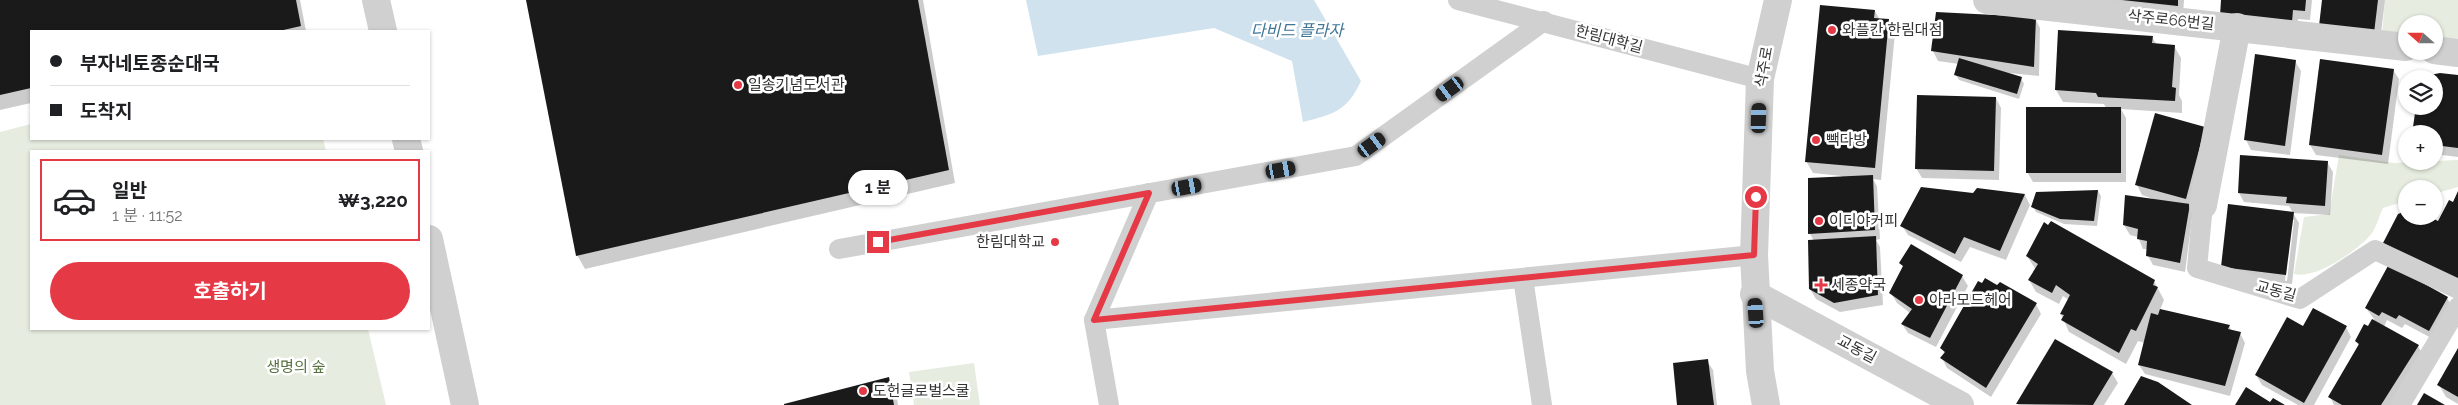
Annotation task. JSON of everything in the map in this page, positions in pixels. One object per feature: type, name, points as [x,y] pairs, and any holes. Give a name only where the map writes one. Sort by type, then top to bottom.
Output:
[{"type":"street","points":[[376,0],[382,30]]},
{"type":"street","name":"삭주로","points":[[1766,405],[1760,371],[1754,294],[1754,255],[1760,80],[1778,0]]},
{"type":"street","name":"삭주로66번길","points":[[1987,0],[2236,26],[2398,46]]},
{"type":"street","name":"삭주로66번길","points":[[2204,204],[2236,26]]},
{"type":"street","points":[[2443,51],[2458,53]]},
{"type":"street","points":[[430,244],[465,405]]},
{"type":"street","name":"교동길","points":[[1754,294],[1960,405]]},
{"type":"lane","name":"한림대학길","points":[[1458,0],[1544,21],[1760,80]]},
{"type":"lane","points":[[839,249],[1356,156],[1544,21]]},
{"type":"lane","points":[[1109,405],[1094,320],[1149,193]]},
{"type":"lane","name":"교동길","points":[[2204,204],[2197,268],[2300,299],[2375,250],[2458,289]]},
{"type":"lane","points":[[1094,320],[1754,255]]},
{"type":"lane","points":[[1523,278],[1542,405]]},
{"type":"lane","points":[[2400,405],[2458,307]]},
{"type":"green space","points":[[2385,0],[2458,0],[2458,40],[2443,39],[2443,15],[2398,15],[2398,34],[2382,33]]},
{"type":"green space","name":"생명의 숲","points":[[30,124],[30,140],[323,140],[326,150],[30,150],[30,330],[368,330],[386,405],[0,405],[0,132]]},
{"type":"green space","points":[[2339,155],[2398,163],[2398,170],[2443,170],[2443,161],[2458,160],[2458,187],[2443,191],[2443,180],[2398,180],[2398,203],[2383,208],[2372,233],[2366,240],[2347,255],[2324,268],[2303,275],[2294,274],[2304,217],[2329,214]]},
{"type":"green space","points":[[974,363],[980,405],[914,405],[909,372]]},
{"type":"water","name":"다비드 플라자","points":[[1026,0],[1314,0],[1361,81],[1350,99],[1338,110],[1303,122],[1292,61],[1214,28],[1038,56]]},
{"type":"building","points":[[0,0],[296,0],[301,26],[283,30],[30,30],[30,88],[0,95]]},
{"type":"building","name":"일송기념도서관","points":[[526,0],[918,0],[949,170],[576,256]]},
{"type":"building","points":[[2122,0],[2178,0],[2178,6]]},
{"type":"building","points":[[2221,0],[2306,0],[2305,11],[2293,10],[2292,22],[2220,16]]},
{"type":"building","points":[[2322,0],[2378,0],[2374,33],[2319,26]]},
{"type":"building","points":[[1820,5],[1875,10],[1874,18],[1889,19],[1875,168],[1805,162]]},
{"type":"building","points":[[1936,12],[2036,17],[2034,67],[1931,51]]},
{"type":"building","points":[[2058,30],[2153,36],[2152,43],[2175,45],[2172,87],[2176,88],[2175,101],[2098,97],[2096,93],[2055,90]]},
{"type":"building","points":[[2255,54],[2296,60],[2285,146],[2244,140]]},
{"type":"building","points":[[1959,58],[2022,77],[2017,94],[1954,75]]},
{"type":"building","points":[[2320,59],[2394,69],[2382,155],[2309,145]]},
{"type":"building","points":[[2443,73],[2458,75],[2458,148],[2443,146],[2443,125],[2413,125],[2415,115],[2443,115]]},
{"type":"building","points":[[1917,95],[1996,97],[1994,171],[1915,169]]},
{"type":"building","points":[[2026,107],[2121,107],[2121,173],[2026,173]]},
{"type":"building","points":[[2155,113],[2205,127],[2186,199],[2135,185]]},
{"type":"building","points":[[2240,155],[2328,161],[2325,206],[2286,203],[2287,197],[2238,193]]},
{"type":"building","points":[[1873,175],[1875,230],[1808,234],[1808,178]]},
{"type":"building","points":[[1921,187],[1973,193],[1977,188],[2025,194],[2000,251],[1964,237],[1955,254],[1900,226]]},
{"type":"building","points":[[2098,190],[2094,221],[2060,219],[2031,207],[2036,192]]},
{"type":"building","points":[[2458,191],[2458,281],[2383,243],[2398,214],[2398,225],[2443,225],[2443,211],[2449,200],[2453,202]]},
{"type":"building","points":[[2125,195],[2190,204],[2180,263],[2146,256],[2147,241],[2137,239],[2138,229],[2123,225]]},
{"type":"building","points":[[2228,204],[2294,212],[2286,275],[2221,267]]},
{"type":"building","points":[[2051,221],[2155,280],[2153,285],[2158,287],[2136,331],[2131,329],[2119,353],[2061,320],[2064,315],[2060,314],[2070,295],[2056,285],[2052,293],[2028,280],[2038,264],[2026,256],[2044,222],[2048,225]]},
{"type":"building","points":[[1876,236],[1878,295],[1834,303],[1809,289],[1808,240]]},
{"type":"building","points":[[1911,244],[1963,275],[1930,338],[1901,324],[1912,309],[1889,293],[1903,266],[1899,263]]},
{"type":"building","points":[[2389,264],[2448,297],[2429,331],[2399,315],[2396,319],[2382,312],[2379,316],[2365,308]]},
{"type":"building","points":[[1985,278],[1997,285],[2000,282],[2037,303],[1986,388],[1940,358],[1945,352],[1940,348],[1978,281],[1982,283]]},
{"type":"building","points":[[2313,308],[2347,326],[2304,403],[2255,375],[2287,317],[2303,326]]},
{"type":"building","points":[[2160,309],[2230,325],[2228,329],[2241,332],[2225,386],[2138,365],[2151,313],[2158,315]]},
{"type":"building","points":[[2372,319],[2419,345],[2381,405],[2342,405],[2328,397],[2359,344],[2355,341],[2364,324],[2368,326]]},
{"type":"building","points":[[2055,339],[2113,372],[2093,405],[2016,404]]},
{"type":"building","points":[[2458,348],[2458,397],[2437,385]]},
{"type":"building","points":[[1708,359],[1714,405],[1677,405],[1673,363]]},
{"type":"building","points":[[2141,376],[2158,382],[2192,405],[2124,405]]},
{"type":"building","name":"도헌글로벌스쿨","points":[[889,377],[894,405],[784,405],[784,404]]},
{"type":"building","points":[[2246,387],[2270,402],[2273,398],[2285,405],[2235,405]]},
{"type":"building","points":[[2424,393],[2445,405],[2417,405]]},
{"type":"place","name":"와플칸 한림대점","points":[[1832,30]]},
{"type":"place","name":"일송기념도서관","points":[[738,85]]},
{"type":"place","name":"빽다방","points":[[1816,140]]},
{"type":"place","name":"이디야커피","points":[[1819,221]]},
{"type":"place","name":"한림대학교","points":[[1055,242]]},
{"type":"place","name":"세종약국","points":[[1821,285]]},
{"type":"place","name":"아라모드헤어","points":[[1919,300]]},
{"type":"place","name":"도헌글로벌스쿨","points":[[863,391]]},
{"type":"route","points":[[878,242],[1149,193],[1094,320],[1754,255],[1756,197]]}]
